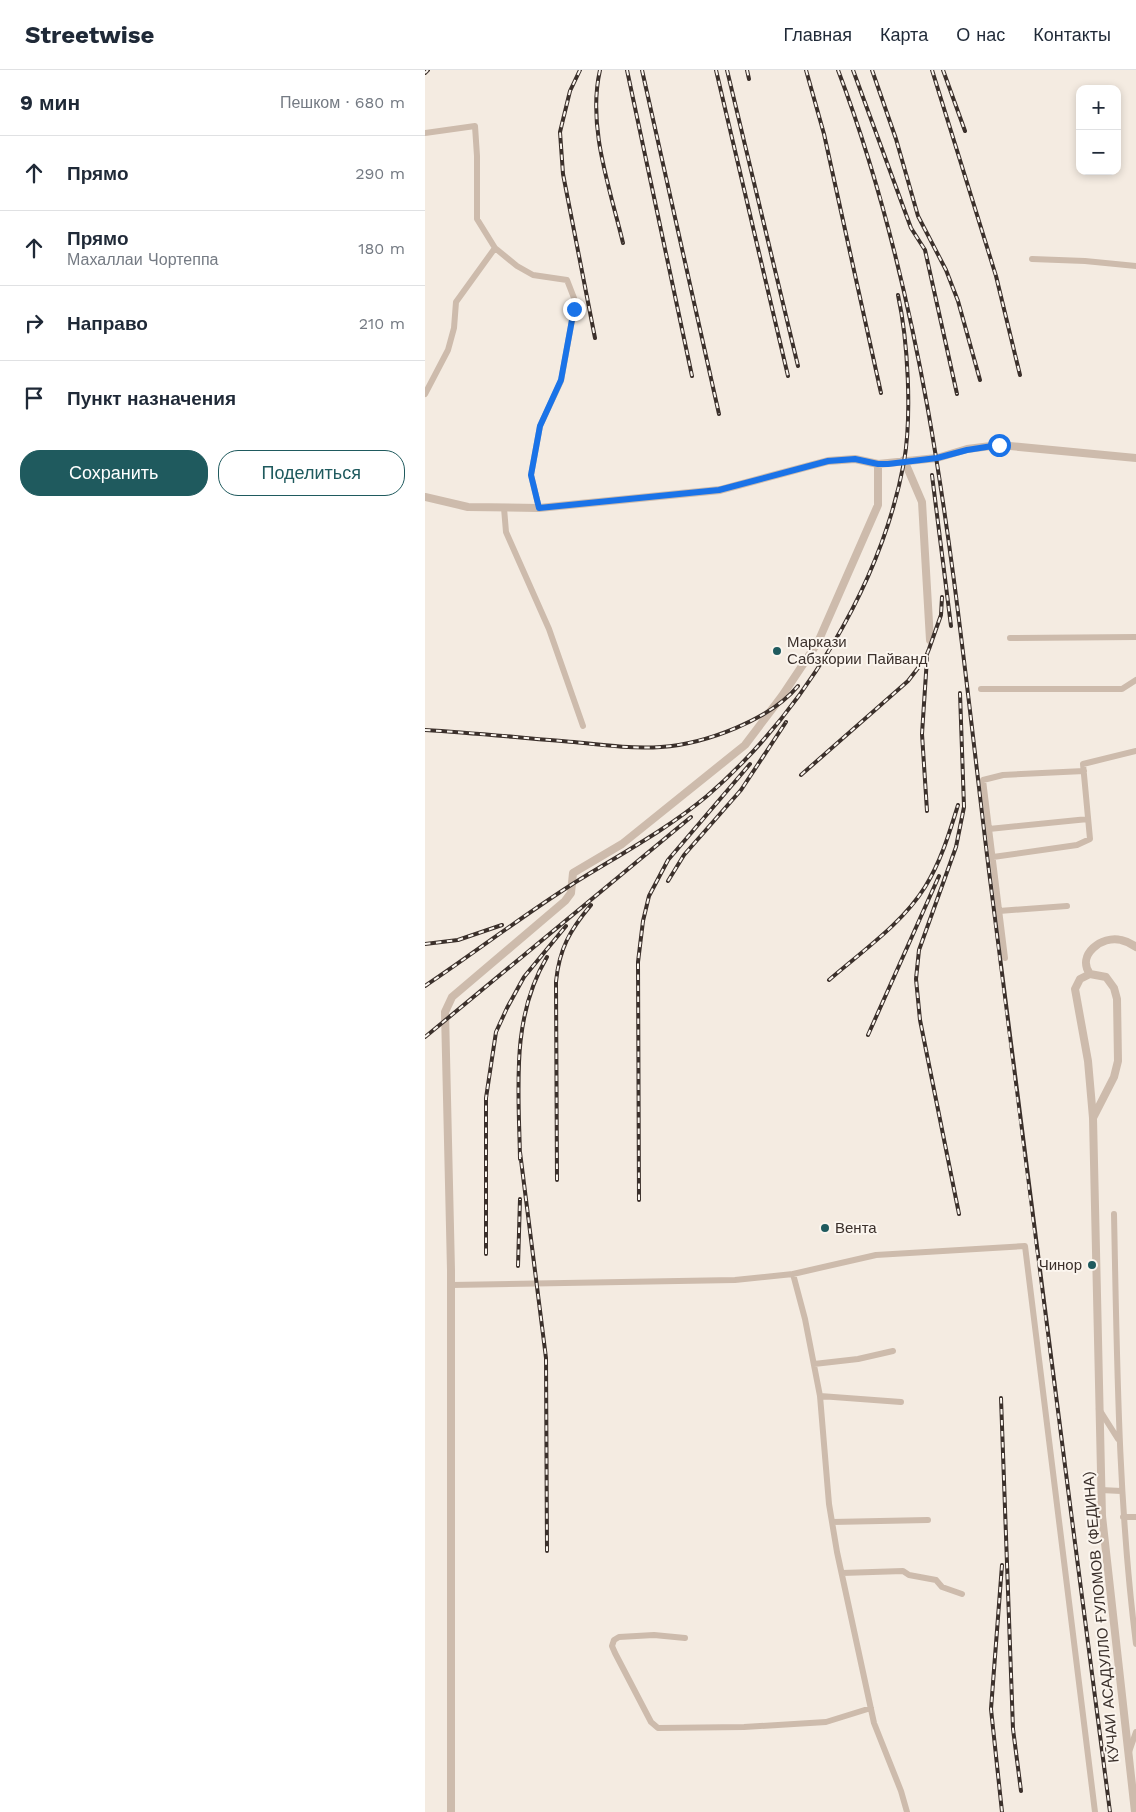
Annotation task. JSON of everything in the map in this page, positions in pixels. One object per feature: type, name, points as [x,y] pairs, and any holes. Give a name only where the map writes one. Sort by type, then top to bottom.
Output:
[{"type":"street","points":[[425,133],[475,126],[477,219],[495,248],[517,266],[533,275],[567,280],[574,298],[574,309],[561,380],[540,426],[531,475],[539,508]]},
{"type":"street","points":[[425,394],[448,350],[454,328],[456,302],[495,248]]},
{"type":"street","points":[[1032,259],[1085,261],[1136,266]]},
{"type":"street","points":[[425,497],[469,507],[539,508],[719,490],[828,461],[855,459],[878,464],[937,458],[967,450],[999,445],[1136,458]]},
{"type":"street","points":[[904,460],[922,502],[930,640]]},
{"type":"street","points":[[451,1812],[451,1270],[445,1012],[452,997],[565,901],[571,893],[573,873],[579,867],[622,844],[745,745],[782,696],[818,642],[878,505],[878,464]]},
{"type":"street","points":[[504,508],[506,532],[549,629],[583,726]]},
{"type":"street","points":[[1010,638],[1136,637]]},
{"type":"street","points":[[981,689],[1122,689],[1136,680]]},
{"type":"street","points":[[993,857],[1077,845],[1090,839],[1083,764],[1136,751]]},
{"type":"street","points":[[1005,958],[983,780],[1003,775],[1037,775],[1084,771]]},
{"type":"street","points":[[989,829],[1088,819]]},
{"type":"street","points":[[999,911],[1067,906]]},
{"type":"street","points":[[1090,974],[1085,967],[1085,961],[1088,953],[1096,946],[1114,939],[1122,940],[1136,947]]},
{"type":"street","name":"КӮЧАИ АСАДУЛЛО ҒУЛОМОВ (ФЕДИНА)","points":[[1093,1118],[1114,1077],[1118,1061],[1117,998],[1114,988],[1106,977],[1090,974],[1080,979],[1075,988],[1088,1061],[1093,1118],[1101,1490],[1135,1812]]},
{"type":"street","points":[[1114,1214],[1121,1491],[1136,1644]]},
{"type":"street","name":"КӮЧАИ АСАДУЛЛО ҒУЛОМОВ (ФЕДИНА)","points":[[793,1274],[876,1255],[1025,1246],[1095,1812]]},
{"type":"street","points":[[451,1285],[735,1280],[793,1274],[814,1364],[832,1522],[842,1573],[879,1740],[901,1791],[907,1812]]},
{"type":"street","points":[[814,1364],[858,1359],[893,1351]]},
{"type":"street","points":[[819,1396],[901,1402]]},
{"type":"street","points":[[1098,1408],[1119,1440]]},
{"type":"street","points":[[1101,1490],[1121,1491]]},
{"type":"street","name":"КӮЧАИ АСАДУЛЛО ҒУЛОМОВ (ФЕДИНА)","points":[[1123,1517],[1136,1517]]},
{"type":"street","points":[[832,1522],[928,1520]]},
{"type":"street","points":[[842,1573],[903,1571],[909,1575],[936,1580],[942,1587],[962,1594]]},
{"type":"street","points":[[685,1638],[654,1635],[619,1637],[614,1640],[612,1646],[651,1722],[658,1728],[734,1728],[826,1722],[871,1708]]},
{"type":"street","points":[[1128,1756],[1136,1732]]},
{"type":"railway","points":[[425,73],[428,70]]},
{"type":"railway","points":[[580,70],[570,91],[560,132],[563,174],[595,338]]},
{"type":"railway","points":[[600,70],[596,113],[598,135],[623,243]]},
{"type":"railway","points":[[627,70],[692,376]]},
{"type":"railway","points":[[642,70],[719,414]]},
{"type":"railway","points":[[716,70],[788,376]]},
{"type":"railway","points":[[727,70],[798,366]]},
{"type":"railway","points":[[747,70],[749,79]]},
{"type":"railway","points":[[806,70],[824,134],[881,393]]},
{"type":"railway","points":[[838,70],[871,168],[898,267],[920,368],[938,470],[953,572],[1019,1112],[1110,1812]]},
{"type":"railway","points":[[853,70],[911,228],[925,250],[957,394]]},
{"type":"railway","points":[[872,70],[896,139],[918,216],[946,270],[958,301],[980,380]]},
{"type":"railway","points":[[932,70],[996,276],[1020,375]]},
{"type":"railway","points":[[943,70],[965,131]]},
{"type":"railway","points":[[425,986],[552,897],[658,832],[691,809],[742,763],[775,727],[805,687],[833,645],[857,601],[877,555],[893,509],[904,462],[908,423],[908,378],[898,295]]},
{"type":"railway","points":[[932,475],[951,626]]},
{"type":"railway","points":[[801,775],[908,681],[925,659],[941,615],[942,597]]},
{"type":"railway","points":[[927,658],[922,734],[927,811]]},
{"type":"railway","points":[[425,730],[617,746],[661,747],[678,745],[716,735],[754,719],[786,698],[798,686]]},
{"type":"railway","points":[[959,1214],[920,1020],[916,979],[919,950],[956,847],[964,807],[960,693]]},
{"type":"railway","points":[[668,881],[684,855],[741,790],[786,722]]},
{"type":"railway","points":[[639,1200],[638,962],[643,921],[649,896],[668,860],[750,764]]},
{"type":"railway","points":[[829,980],[880,937],[916,900],[931,877],[940,857],[958,805]]},
{"type":"railway","points":[[425,1037],[691,817]]},
{"type":"railway","points":[[868,1035],[939,876]]},
{"type":"railway","points":[[557,1180],[556,982],[560,960],[571,932],[591,905]]},
{"type":"railway","points":[[425,944],[458,940],[502,925]]},
{"type":"railway","points":[[486,1254],[486,1098],[496,1032],[524,977],[566,926]]},
{"type":"railway","points":[[520,1159],[518,1082],[522,1030],[527,1005],[535,981],[547,957]]},
{"type":"railway","points":[[520,1152],[546,1358],[547,1551]]},
{"type":"railway","points":[[518,1266],[520,1199]]},
{"type":"railway","points":[[1001,1398],[1013,1729],[1021,1791]]},
{"type":"railway","points":[[1002,1565],[991,1709],[1002,1812]]},
{"type":"place","name":"Маркази Сабзкории Пайванд","points":[[777,651]]},
{"type":"place","name":"Вента","points":[[825,1228]]},
{"type":"place","name":"Чинор","points":[[1092,1265]]},
{"type":"route","points":[[574,309],[561,380],[540,426],[531,475],[539,508],[719,490],[828,461],[855,459],[888,464],[904,460],[937,458],[967,450],[999,445]]}]
